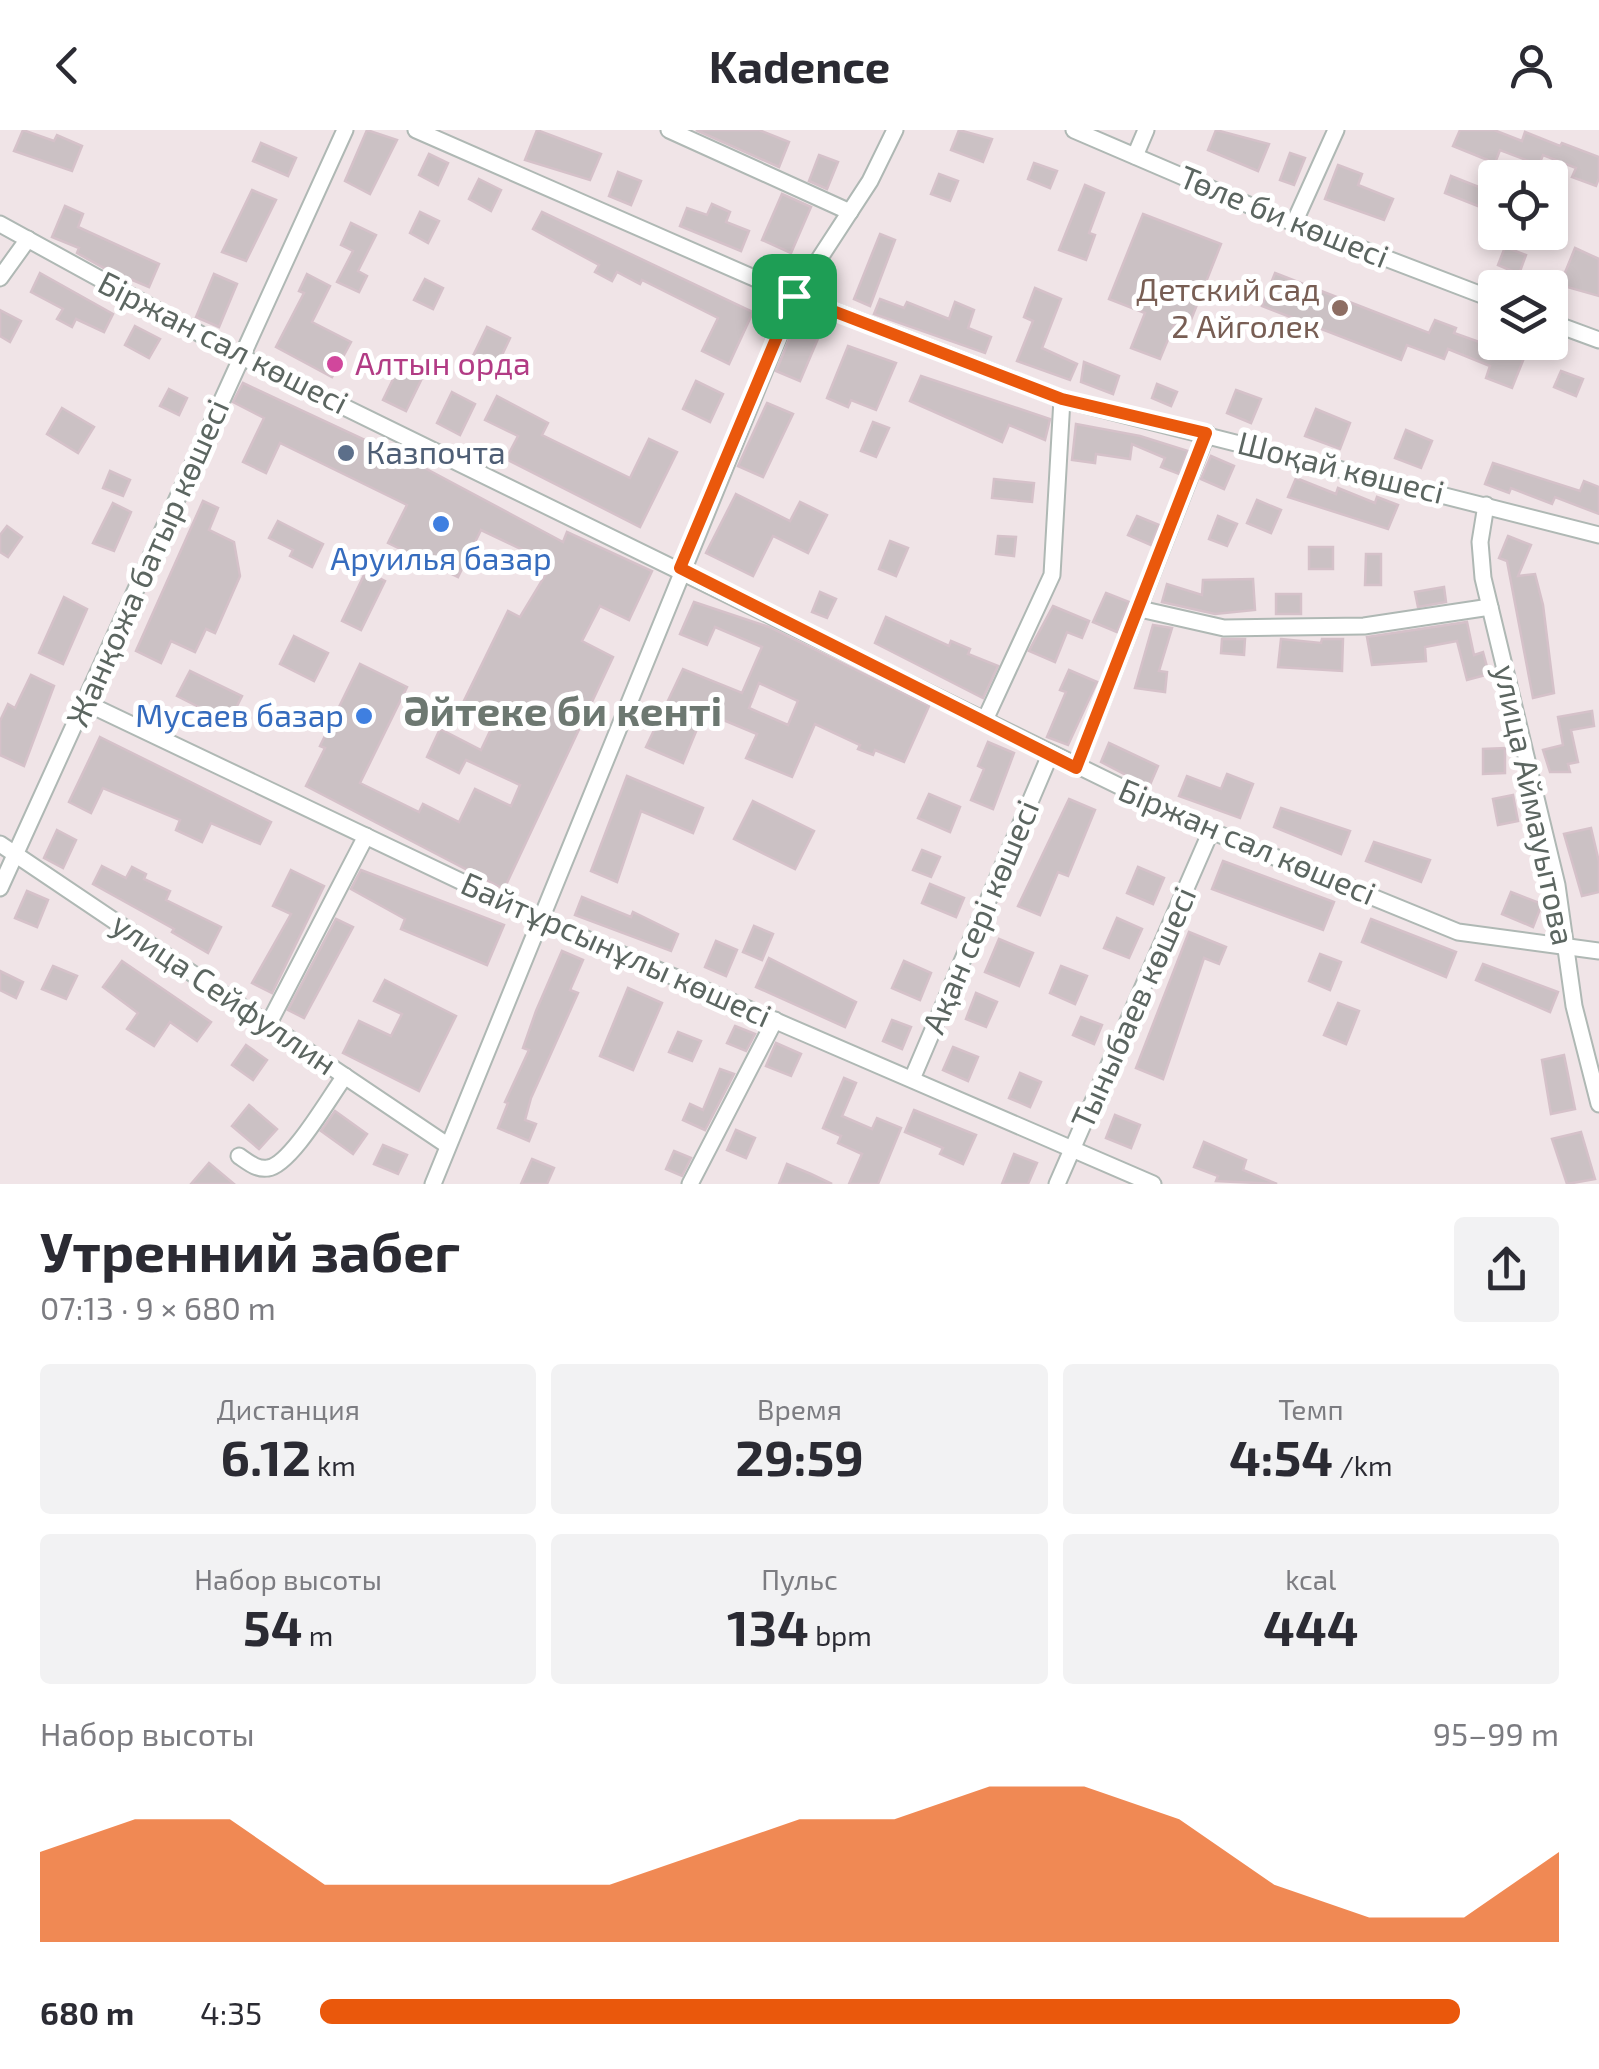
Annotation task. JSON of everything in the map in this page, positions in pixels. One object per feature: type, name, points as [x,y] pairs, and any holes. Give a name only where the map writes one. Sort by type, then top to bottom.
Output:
[{"type":"street","name":"Жанқожа батыр көшесі","points":[[0,888],[345,130]]},
{"type":"street","name":"Шоқай көшесі","points":[[416,130],[794,296],[1062,399],[1599,535]]},
{"type":"street","points":[[669,130],[850,212]]},
{"type":"street","points":[[432,1184],[794,296],[850,212],[895,130]]},
{"type":"street","name":"Төле би көшесі","points":[[1074,130],[1294,223],[1478,293]]},
{"type":"street","points":[[1135,156],[1146,130]]},
{"type":"street","points":[[1294,223],[1336,130]]},
{"type":"street","name":"Біржан сал көшесі","points":[[0,224],[242,357],[680,568],[1076,768],[1212,832],[1458,932],[1599,952]]},
{"type":"street","points":[[0,278],[28,240]]},
{"type":"street","points":[[1568,329],[1599,340]]},
{"type":"street","points":[[984,722],[1052,575],[1062,399]]},
{"type":"street","points":[[1076,768],[1206,433]]},
{"type":"street","name":"улица Аймауытова","points":[[1486,505],[1480,542],[1490,607],[1558,885],[1574,1006],[1599,1104]]},
{"type":"street","points":[[1140,609],[1224,628],[1364,626],[1490,607]]},
{"type":"street","name":"Байтұрсынұлы көшесі","points":[[84,702],[540,919],[1153,1184]]},
{"type":"street","name":"Ақан сері көшесі","points":[[912,1079],[1050,755]]},
{"type":"street","name":"Тыныбаев көшесі","points":[[1057,1184],[1212,832]]},
{"type":"street","points":[[268,1025],[366,836]]},
{"type":"street","name":"улица Сейфуллин","points":[[0,844],[447,1146]]},
{"type":"street","points":[[690,1184],[776,1020]]},
{"type":"street","points":[[239,1156],[254,1166],[270,1168],[286,1158],[344,1076]]},
{"type":"building","points":[[23,130],[54,141],[57,135],[82,146],[72,171],[14,151]]},
{"type":"building","points":[[367,130],[397,140],[370,194],[345,181]]},
{"type":"building","points":[[537,130],[601,154],[590,180],[525,160]]},
{"type":"building","points":[[696,130],[759,130],[789,142],[779,167]]},
{"type":"building","points":[[959,130],[992,139],[983,162],[951,150]]},
{"type":"building","points":[[1216,130],[1269,144],[1258,171],[1208,150]]},
{"type":"building","points":[[1460,130],[1494,130],[1522,141],[1525,132],[1599,157],[1599,178],[1596,186],[1572,177],[1576,168],[1568,165],[1568,160],[1543,155],[1541,160],[1526,160],[1500,150],[1496,160],[1488,160],[1453,146]]},
{"type":"building","points":[[261,143],[296,158],[288,176],[253,161]]},
{"type":"building","points":[[1290,153],[1305,158],[1294,185],[1280,180]]},
{"type":"building","points":[[429,154],[448,163],[438,185],[419,175]]},
{"type":"building","points":[[819,155],[838,162],[827,189],[809,181]]},
{"type":"building","points":[[1034,163],[1057,171],[1050,188],[1028,179]]},
{"type":"building","points":[[1338,165],[1362,174],[1358,185],[1393,199],[1384,220],[1325,199]]},
{"type":"building","points":[[618,172],[641,181],[631,205],[609,196]]},
{"type":"building","points":[[939,174],[958,181],[950,201],[931,194]]},
{"type":"building","points":[[1451,176],[1478,187],[1478,206],[1445,193]]},
{"type":"building","points":[[479,179],[501,190],[491,211],[469,199]]},
{"type":"building","points":[[1085,185],[1104,193],[1089,233],[1095,235],[1086,260],[1059,250]]},
{"type":"building","points":[[252,190],[276,200],[246,261],[222,252]]},
{"type":"building","points":[[782,194],[811,207],[791,253],[762,240]]},
{"type":"building","points":[[712,204],[730,212],[726,222],[749,231],[741,251],[680,226],[687,208],[707,215]]},
{"type":"building","points":[[65,206],[83,214],[78,227],[159,264],[149,287],[104,268],[77,253],[79,248],[52,237]]},
{"type":"building","points":[[420,212],[439,221],[428,243],[410,233]]},
{"type":"building","points":[[542,212],[753,312],[729,364],[702,351],[718,318],[642,280],[640,284],[617,272],[612,281],[595,272],[599,265],[533,229]]},
{"type":"building","points":[[1143,214],[1221,244],[1187,330],[1174,325],[1160,359],[1131,348],[1145,313],[1109,299]]},
{"type":"building","points":[[351,223],[376,235],[358,271],[367,276],[359,292],[337,282],[353,251],[341,245]]},
{"type":"building","points":[[880,234],[895,240],[870,306],[854,299]]},
{"type":"building","points":[[1575,248],[1599,259],[1599,296],[1568,287],[1566,270]]},
{"type":"building","points":[[1504,250],[1526,255],[1520,270],[1498,265]]},
{"type":"building","points":[[40,273],[113,314],[104,332],[76,319],[72,327],[57,319],[63,309],[31,292]]},
{"type":"building","points":[[1275,273],[1429,333],[1435,320],[1456,328],[1454,333],[1478,342],[1478,360],[1523,360],[1512,388],[1486,378],[1490,366],[1448,349],[1444,359],[1407,345],[1401,360],[1262,306]]},
{"type":"building","points":[[214,274],[237,284],[219,327],[196,317]]},
{"type":"building","points":[[307,274],[330,286],[312,322],[351,342],[332,377],[276,347],[304,293],[299,291]]},
{"type":"building","points":[[425,279],[443,288],[433,309],[414,300]]},
{"type":"building","points":[[1035,288],[1061,299],[1042,348],[1077,364],[1070,380],[1017,361],[1033,321],[1024,317]]},
{"type":"building","points":[[880,299],[904,308],[907,302],[949,319],[955,302],[974,310],[968,328],[991,337],[985,353],[874,314]]},
{"type":"building","points":[[0,310],[21,321],[10,342],[0,336]]},
{"type":"building","points":[[796,324],[820,334],[800,381],[776,371]]},
{"type":"building","points":[[135,326],[160,339],[149,358],[125,345]]},
{"type":"building","points":[[487,327],[510,338],[495,370],[472,358]]},
{"type":"building","points":[[848,346],[896,363],[876,410],[851,400],[848,407],[827,398]]},
{"type":"building","points":[[402,361],[425,372],[406,411],[383,400]]},
{"type":"building","points":[[1084,362],[1119,376],[1113,394],[1081,382]]},
{"type":"building","points":[[1561,371],[1583,379],[1576,396],[1554,387]]},
{"type":"building","points":[[921,376],[1050,419],[1045,440],[1009,425],[1002,442],[910,401]]},
{"type":"building","points":[[696,381],[723,394],[710,422],[683,409]]},
{"type":"building","points":[[243,383],[421,466],[563,542],[567,532],[652,571],[629,620],[600,606],[582,641],[613,657],[504,889],[306,786],[325,748],[320,746],[360,664],[407,687],[360,783],[419,812],[423,804],[459,822],[475,789],[511,806],[520,785],[466,760],[459,773],[427,757],[440,729],[481,750],[492,727],[459,711],[508,611],[520,617],[552,564],[481,530],[458,577],[388,543],[407,505],[280,443],[266,473],[243,462],[264,418],[233,402]]},
{"type":"building","points":[[1157,384],[1177,392],[1171,406],[1152,398]]},
{"type":"building","points":[[169,389],[187,398],[179,415],[160,406]]},
{"type":"building","points":[[1236,390],[1261,399],[1251,423],[1227,413]]},
{"type":"building","points":[[452,392],[475,404],[460,435],[437,423]]},
{"type":"building","points":[[497,396],[548,423],[542,435],[630,478],[649,439],[677,452],[640,527],[506,459],[518,436],[485,420]]},
{"type":"building","points":[[767,403],[793,414],[763,477],[738,466]]},
{"type":"building","points":[[62,408],[94,427],[78,453],[47,434]]},
{"type":"building","points":[[1316,409],[1350,423],[1340,449],[1305,436]]},
{"type":"building","points":[[873,422],[889,428],[876,457],[861,451]]},
{"type":"building","points":[[1076,424],[1140,436],[1188,451],[1179,474],[1161,467],[1165,458],[1132,444],[1130,459],[1096,454],[1095,463],[1072,460]]},
{"type":"building","points":[[1406,430],[1432,441],[1421,468],[1395,458]]},
{"type":"building","points":[[1211,456],[1234,466],[1224,489],[1201,479]]},
{"type":"building","points":[[1493,463],[1580,491],[1584,481],[1599,487],[1599,514],[1555,497],[1552,504],[1511,488],[1509,493],[1485,484]]},
{"type":"building","points":[[110,471],[130,480],[123,496],[103,488]]},
{"type":"building","points":[[1296,478],[1336,494],[1338,488],[1375,503],[1377,497],[1398,505],[1388,529],[1288,497]]},
{"type":"building","points":[[994,479],[1034,483],[1032,502],[992,498]]},
{"type":"building","points":[[736,494],[790,521],[800,502],[827,515],[808,553],[773,536],[753,576],[706,553]]},
{"type":"building","points":[[1257,500],[1281,510],[1271,533],[1247,523]]},
{"type":"building","points":[[203,501],[218,508],[209,530],[234,542],[240,576],[215,633],[206,629],[195,652],[171,641],[161,663],[136,651]]},
{"type":"building","points":[[113,503],[131,512],[114,551],[93,543]]},
{"type":"building","points":[[1137,516],[1159,525],[1151,545],[1128,535]]},
{"type":"building","points":[[1218,516],[1237,524],[1227,546],[1209,539]]},
{"type":"building","points":[[278,521],[323,544],[312,567],[290,556],[293,550],[269,538]]},
{"type":"building","points":[[7,526],[22,537],[8,557],[0,552],[0,535]]},
{"type":"building","points":[[998,536],[1016,537],[1014,556],[996,554]]},
{"type":"building","points":[[1508,536],[1531,545],[1518,576],[1535,574],[1543,605],[1554,693],[1533,698],[1507,561],[1499,558]]},
{"type":"building","points":[[890,541],[908,548],[896,576],[879,569]]},
{"type":"building","points":[[1309,547],[1333,547],[1333,569],[1309,569]]},
{"type":"building","points":[[1366,554],[1381,554],[1381,585],[1365,585]]},
{"type":"building","points":[[366,571],[385,581],[361,630],[342,621]]},
{"type":"building","points":[[1253,579],[1255,610],[1215,614],[1162,602],[1167,584],[1202,595],[1203,580]]},
{"type":"building","points":[[1444,587],[1446,602],[1418,607],[1415,592]]},
{"type":"building","points":[[820,592],[836,599],[827,618],[812,612]]},
{"type":"building","points":[[1106,593],[1129,602],[1117,632],[1093,622]]},
{"type":"building","points":[[1276,594],[1301,594],[1301,614],[1276,614]]},
{"type":"building","points":[[64,597],[87,609],[63,664],[39,653]]},
{"type":"building","points":[[694,602],[769,627],[929,706],[904,762],[875,750],[873,755],[858,749],[860,745],[815,724],[792,777],[746,758],[757,734],[704,712],[683,763],[646,747],[683,669],[742,693],[762,647],[715,627],[707,645],[680,634]],"holes":[[[759,683],[798,701],[788,725],[749,708]]]},
{"type":"building","points":[[1053,606],[1089,621],[1082,638],[1067,632],[1055,662],[1029,651]]},
{"type":"building","points":[[886,617],[949,646],[951,641],[970,649],[968,654],[998,666],[983,698],[875,643]]},
{"type":"building","points":[[1467,622],[1474,655],[1483,652],[1489,674],[1467,680],[1457,641],[1425,647],[1426,661],[1372,665],[1367,637]]},
{"type":"building","points":[[1153,625],[1172,628],[1159,671],[1167,672],[1165,692],[1135,688]]},
{"type":"building","points":[[294,636],[328,653],[314,681],[280,664]]},
{"type":"building","points":[[1222,639],[1245,639],[1244,655],[1221,653]]},
{"type":"building","points":[[1281,639],[1321,643],[1322,639],[1343,639],[1342,671],[1278,667]]},
{"type":"building","points":[[1069,670],[1097,682],[1068,745],[1047,737],[1066,692],[1060,690]]},
{"type":"building","points":[[190,671],[242,696],[229,722],[177,696]]},
{"type":"building","points":[[31,675],[54,686],[24,766],[0,755],[0,721],[8,704],[15,708]]},
{"type":"building","points":[[1592,711],[1594,726],[1571,730],[1578,762],[1568,764],[1570,772],[1550,772],[1543,750],[1563,745],[1558,717]]},
{"type":"building","points":[[100,737],[271,822],[260,844],[211,823],[202,842],[176,830],[180,820],[103,788],[91,813],[69,802]]},
{"type":"building","points":[[988,742],[1014,753],[993,809],[971,800],[984,769],[978,766]]},
{"type":"building","points":[[1109,743],[1158,766],[1149,787],[1101,762]]},
{"type":"building","points":[[1505,748],[1505,773],[1483,774],[1483,749]]},
{"type":"building","points":[[1227,774],[1253,784],[1240,818],[1179,796],[1187,776],[1221,789]]},
{"type":"building","points":[[627,776],[703,808],[693,833],[641,811],[617,882],[591,871]]},
{"type":"building","points":[[929,794],[960,807],[950,832],[918,818]]},
{"type":"building","points":[[1513,795],[1518,821],[1498,825],[1493,799]]},
{"type":"building","points":[[1069,799],[1095,810],[1068,876],[1058,872],[1040,915],[1018,906]]},
{"type":"building","points":[[753,801],[814,831],[795,869],[734,839]]},
{"type":"building","points":[[1281,808],[1350,831],[1341,854],[1274,827]]},
{"type":"building","points":[[1591,828],[1599,862],[1599,892],[1582,896],[1564,834]]},
{"type":"building","points":[[57,830],[76,840],[63,868],[44,858]]},
{"type":"building","points":[[1374,842],[1430,860],[1421,882],[1366,861]]},
{"type":"building","points":[[922,850],[940,857],[931,877],[913,870]]},
{"type":"building","points":[[1223,861],[1334,902],[1323,930],[1212,889]]},
{"type":"building","points":[[102,866],[126,878],[132,867],[146,874],[144,879],[170,891],[166,900],[221,927],[208,953],[172,932],[174,929],[93,884]]},
{"type":"building","points":[[1138,867],[1164,878],[1153,904],[1127,893]]},
{"type":"building","points":[[291,870],[324,886],[272,993],[252,983],[291,914],[273,906]]},
{"type":"building","points":[[361,870],[504,925],[487,965],[401,929],[405,919],[351,889]]},
{"type":"building","points":[[930,884],[964,898],[956,917],[922,903]]},
{"type":"building","points":[[27,891],[48,900],[37,927],[15,918]]},
{"type":"building","points":[[1511,892],[1542,904],[1533,927],[1502,914]]},
{"type":"building","points":[[582,897],[631,917],[633,912],[678,934],[671,951],[575,915]]},
{"type":"building","points":[[1117,918],[1142,929],[1129,958],[1104,948]]},
{"type":"building","points":[[336,919],[353,927],[304,1018],[288,1010]]},
{"type":"building","points":[[1371,919],[1456,952],[1446,977],[1362,942]]},
{"type":"building","points":[[754,926],[773,934],[762,960],[743,952]]},
{"type":"building","points":[[1189,932],[1226,947],[1219,964],[1204,958],[1163,1079],[1136,1068]]},
{"type":"building","points":[[999,939],[1033,953],[1019,986],[985,972]]},
{"type":"building","points":[[716,941],[737,950],[726,976],[705,967]]},
{"type":"building","points":[[562,951],[583,960],[570,990],[578,993],[531,1098],[525,1120],[536,1124],[529,1141],[498,1128],[508,1103],[505,1102],[529,1050],[523,1048],[536,1011]]},
{"type":"building","points":[[1320,954],[1341,962],[1330,990],[1309,981]]},
{"type":"building","points":[[769,958],[856,1002],[845,1027],[756,987]]},
{"type":"building","points":[[122,961],[211,1022],[197,1041],[170,1022],[154,1046],[127,1029],[138,1013],[103,987]]},
{"type":"building","points":[[904,961],[931,973],[920,1000],[892,988]]},
{"type":"building","points":[[1483,964],[1558,992],[1550,1012],[1476,980]]},
{"type":"building","points":[[53,966],[77,976],[66,999],[42,989]]},
{"type":"building","points":[[1061,966],[1087,976],[1075,1004],[1050,993]]},
{"type":"building","points":[[0,971],[23,982],[16,998],[0,990]]},
{"type":"building","points":[[385,980],[456,1016],[419,1091],[343,1053],[359,1021],[391,1036],[402,1014],[374,1001]]},
{"type":"building","points":[[628,988],[662,1003],[633,1070],[600,1056]]},
{"type":"building","points":[[976,993],[997,1002],[986,1027],[966,1019]]},
{"type":"building","points":[[1338,1003],[1359,1011],[1346,1044],[1324,1035]]},
{"type":"building","points":[[1081,1017],[1102,1025],[1094,1044],[1073,1035]]},
{"type":"building","points":[[892,1020],[911,1027],[902,1049],[883,1041]]},
{"type":"building","points":[[735,1026],[755,1034],[746,1051],[727,1043]]},
{"type":"building","points":[[678,1032],[701,1041],[692,1061],[669,1052]]},
{"type":"building","points":[[776,1043],[801,1054],[791,1076],[766,1066]]},
{"type":"building","points":[[246,1045],[267,1060],[253,1080],[232,1065]]},
{"type":"building","points":[[953,1047],[978,1057],[968,1081],[943,1070]]},
{"type":"building","points":[[1564,1055],[1575,1109],[1551,1114],[1542,1060]]},
{"type":"building","points":[[720,1069],[734,1074],[705,1130],[683,1120],[690,1104],[703,1110]]},
{"type":"building","points":[[1020,1073],[1041,1082],[1030,1107],[1009,1098]]},
{"type":"building","points":[[844,1078],[856,1083],[842,1116],[872,1129],[877,1118],[901,1128],[878,1184],[849,1184],[862,1154],[838,1143],[841,1136],[823,1128]]},
{"type":"building","points":[[249,1105],[277,1129],[259,1149],[232,1126]]},
{"type":"building","points":[[914,1110],[976,1135],[963,1164],[940,1154],[943,1148],[905,1132]]},
{"type":"building","points":[[335,1111],[367,1134],[353,1154],[321,1131]]},
{"type":"building","points":[[1115,1115],[1140,1125],[1131,1148],[1106,1138]]},
{"type":"building","points":[[736,1130],[755,1138],[746,1158],[727,1150]]},
{"type":"building","points":[[1581,1132],[1595,1179],[1567,1184],[1552,1139]]},
{"type":"building","points":[[1204,1142],[1246,1160],[1243,1170],[1277,1184],[1216,1181],[1218,1176],[1194,1167]]},
{"type":"building","points":[[383,1145],[407,1155],[398,1174],[374,1164]]},
{"type":"building","points":[[674,1151],[691,1158],[682,1176],[666,1169]]},
{"type":"building","points":[[1014,1154],[1037,1163],[1028,1184],[1002,1184]]},
{"type":"building","points":[[532,1159],[554,1168],[547,1184],[521,1184]]},
{"type":"building","points":[[209,1163],[234,1184],[191,1184]]},
{"type":"building","points":[[787,1164],[811,1174],[832,1184],[779,1184]]},
{"type":"place","name":"Детский сад 2 Айголек","points":[[1340,308]]},
{"type":"place","name":"Алтын орда","points":[[335,364]]},
{"type":"place","name":"Казпочта","points":[[346,453]]},
{"type":"place","name":"Аруилья базар","points":[[441,524]]},
{"type":"place","name":"Мусаев базар","points":[[364,716]]},
{"type":"district","name":"Әйтеке би кенті","points":[[563,711]]},
{"type":"route","points":[[794,296],[1062,399],[1206,433],[1076,768],[680,568],[794,296]]}]
